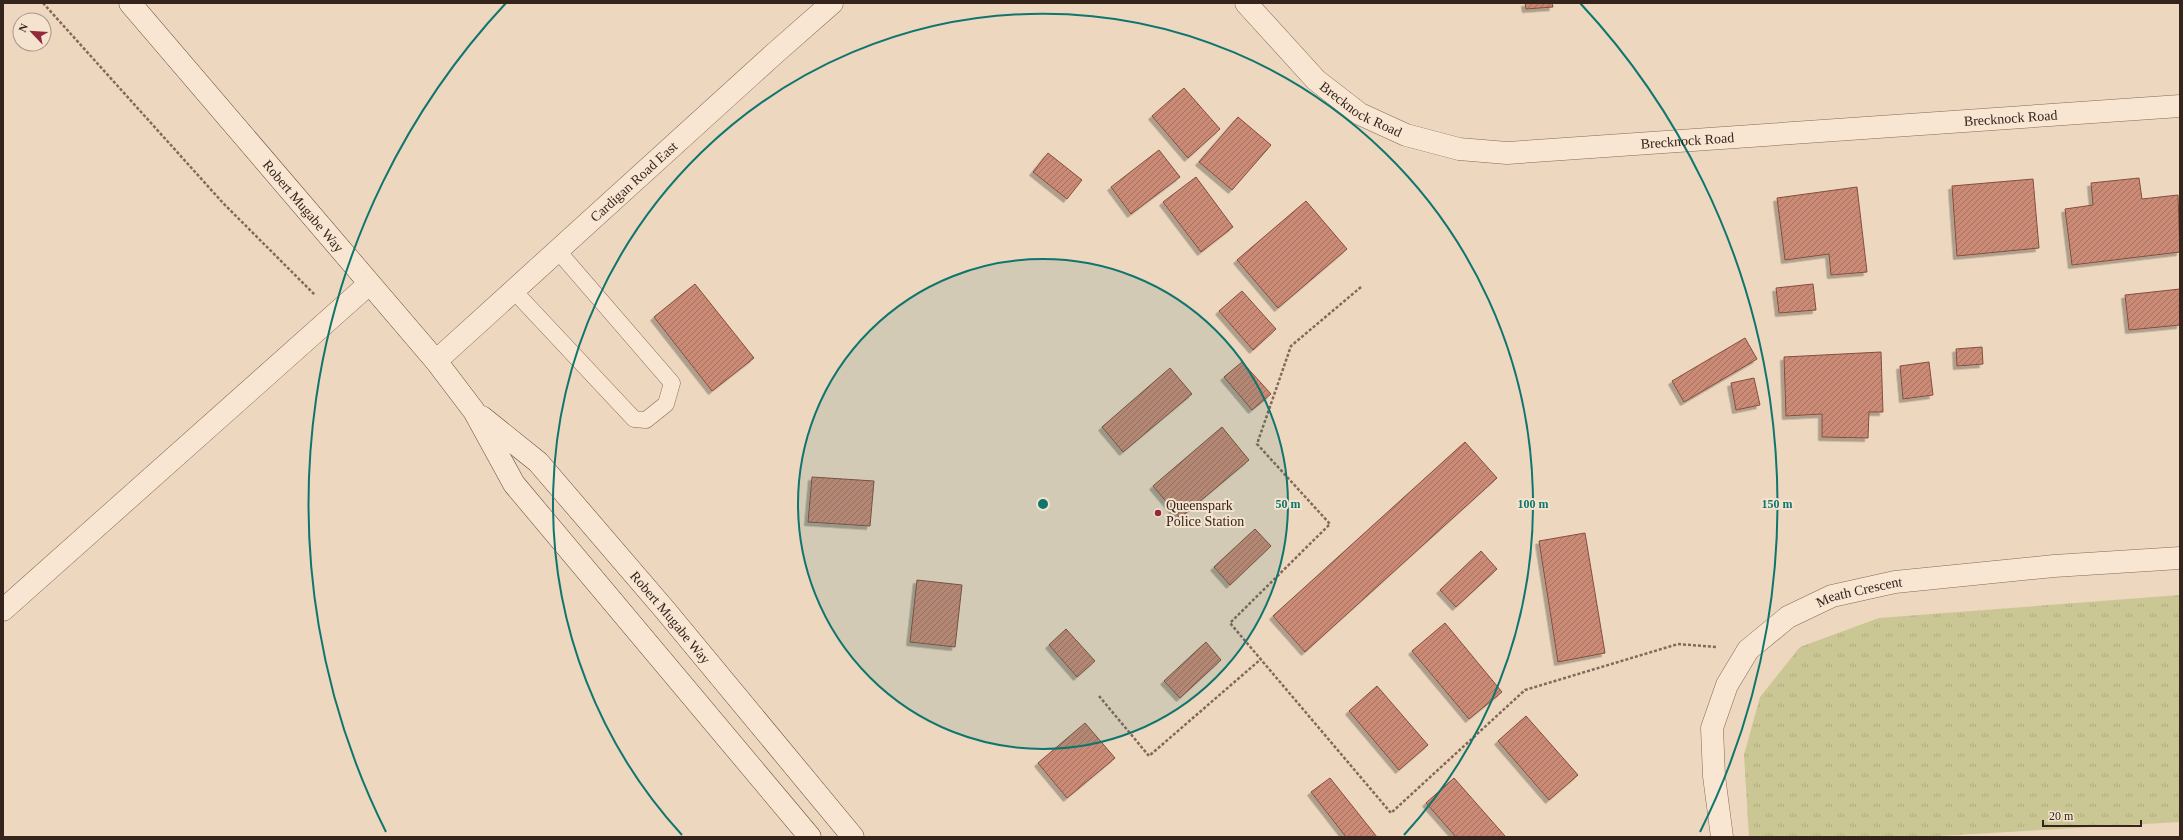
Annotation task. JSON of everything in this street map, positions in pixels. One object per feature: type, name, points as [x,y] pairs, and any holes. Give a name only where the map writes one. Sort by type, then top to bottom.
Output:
[{"type":"street","name":"Robert Mugabe Way","points":[[130,3],[436,361],[474,412],[514,484],[810,837]]},
{"type":"street","name":"Cardigan Road East","points":[[436,361],[768,59],[832,3]]},
{"type":"street","name":"Brecknock Road","points":[[1246,3],[1316,80],[1360,114],[1406,135],[1459,149],[1507,153],[2180,106]]},
{"type":"street","points":[[3,610],[369,284]]},
{"type":"street","name":"Robert Mugabe Way","points":[[474,412],[538,462],[665,610],[853,837]]},
{"type":"street","name":"Meath Crescent","points":[[1722,837],[1714,776],[1712,728],[1727,685],[1748,650],[1788,617],[1825,599],[1895,582],[2054,566],[2180,558]]},
{"type":"lane","points":[[514,291],[634,419],[646,420],[666,404],[672,383],[558,251]]},
{"type":"path","points":[[43,3],[224,203],[335,314]]},
{"type":"path","points":[[1361,287],[1291,346],[1257,444],[1330,524],[1230,622],[1391,813],[1525,690],[1678,644],[1748,650]]},
{"type":"path","points":[[1099,696],[1149,756],[1261,659]]},
{"type":"green space","points":[[2180,595],[2180,822],[1921,837],[1749,837],[1744,755],[1760,697],[1800,647],[1879,618]]},
{"type":"building","points":[[1525,3],[1552,3],[1553,7],[1526,9]]},
{"type":"building","points":[[1184,88],[1220,129],[1188,158],[1152,116]]},
{"type":"building","points":[[1238,117],[1271,145],[1232,190],[1199,162]]},
{"type":"building","points":[[1159,150],[1180,177],[1131,214],[1111,187]]},
{"type":"building","points":[[1048,153],[1082,180],[1067,199],[1033,172]]},
{"type":"building","points":[[1196,177],[1233,227],[1201,252],[1163,202]]},
{"type":"building","points":[[2139,178],[2142,199],[2178,195],[2180,252],[2072,265],[2065,209],[2093,205],[2091,183]]},
{"type":"building","points":[[2033,179],[2039,248],[1957,256],[1952,186]]},
{"type":"building","points":[[1857,187],[1867,272],[1831,275],[1829,254],[1785,260],[1777,198]]},
{"type":"building","points":[[1306,201],[1347,249],[1278,308],[1237,260]]},
{"type":"building","points":[[695,284],[754,358],[712,391],[654,317]]},
{"type":"building","points":[[1813,284],[1816,310],[1779,313],[1776,288]]},
{"type":"building","points":[[2180,289],[2180,325],[2129,330],[2125,295]]},
{"type":"building","points":[[1242,291],[1276,329],[1253,350],[1219,311]]},
{"type":"building","points":[[1745,338],[1757,359],[1684,402],[1672,381]]},
{"type":"building","points":[[1982,347],[1983,364],[1957,366],[1956,349]]},
{"type":"building","points":[[1881,352],[1883,412],[1869,412],[1868,438],[1822,437],[1822,414],[1786,416],[1784,357]]},
{"type":"building","points":[[1242,362],[1271,394],[1252,410],[1224,377]]},
{"type":"building","points":[[1929,362],[1933,395],[1903,399],[1900,366]]},
{"type":"building","points":[[1170,368],[1192,394],[1123,452],[1102,427]]},
{"type":"building","points":[[1754,378],[1760,405],[1736,410],[1731,383]]},
{"type":"building","points":[[1222,427],[1249,460],[1180,518],[1153,486]]},
{"type":"building","points":[[1465,442],[1497,478],[1305,652],[1273,616]]},
{"type":"building","points":[[812,477],[874,481],[870,526],[808,522]]},
{"type":"building","points":[[1255,529],[1271,546],[1230,585],[1214,567]]},
{"type":"building","points":[[1585,533],[1605,653],[1558,662],[1539,541]]},
{"type":"building","points":[[1481,551],[1497,569],[1456,607],[1440,590]]},
{"type":"building","points":[[917,580],[962,585],[955,647],[910,642]]},
{"type":"building","points":[[1445,623],[1502,692],[1469,719],[1412,651]]},
{"type":"building","points":[[1066,629],[1095,661],[1077,677],[1049,645]]},
{"type":"building","points":[[1206,642],[1221,660],[1180,698],[1164,681]]},
{"type":"building","points":[[1377,686],[1428,745],[1399,770],[1349,711]]},
{"type":"building","points":[[1526,716],[1578,775],[1549,800],[1498,741]]},
{"type":"building","points":[[1085,723],[1115,758],[1067,798],[1038,763]]},
{"type":"building","points":[[1330,778],[1377,837],[1346,837],[1311,792]]},
{"type":"building","points":[[1454,778],[1505,837],[1456,837],[1426,803]]},
{"type":"place","name":"Queenspark Police Station","points":[[1158,513]]}]
